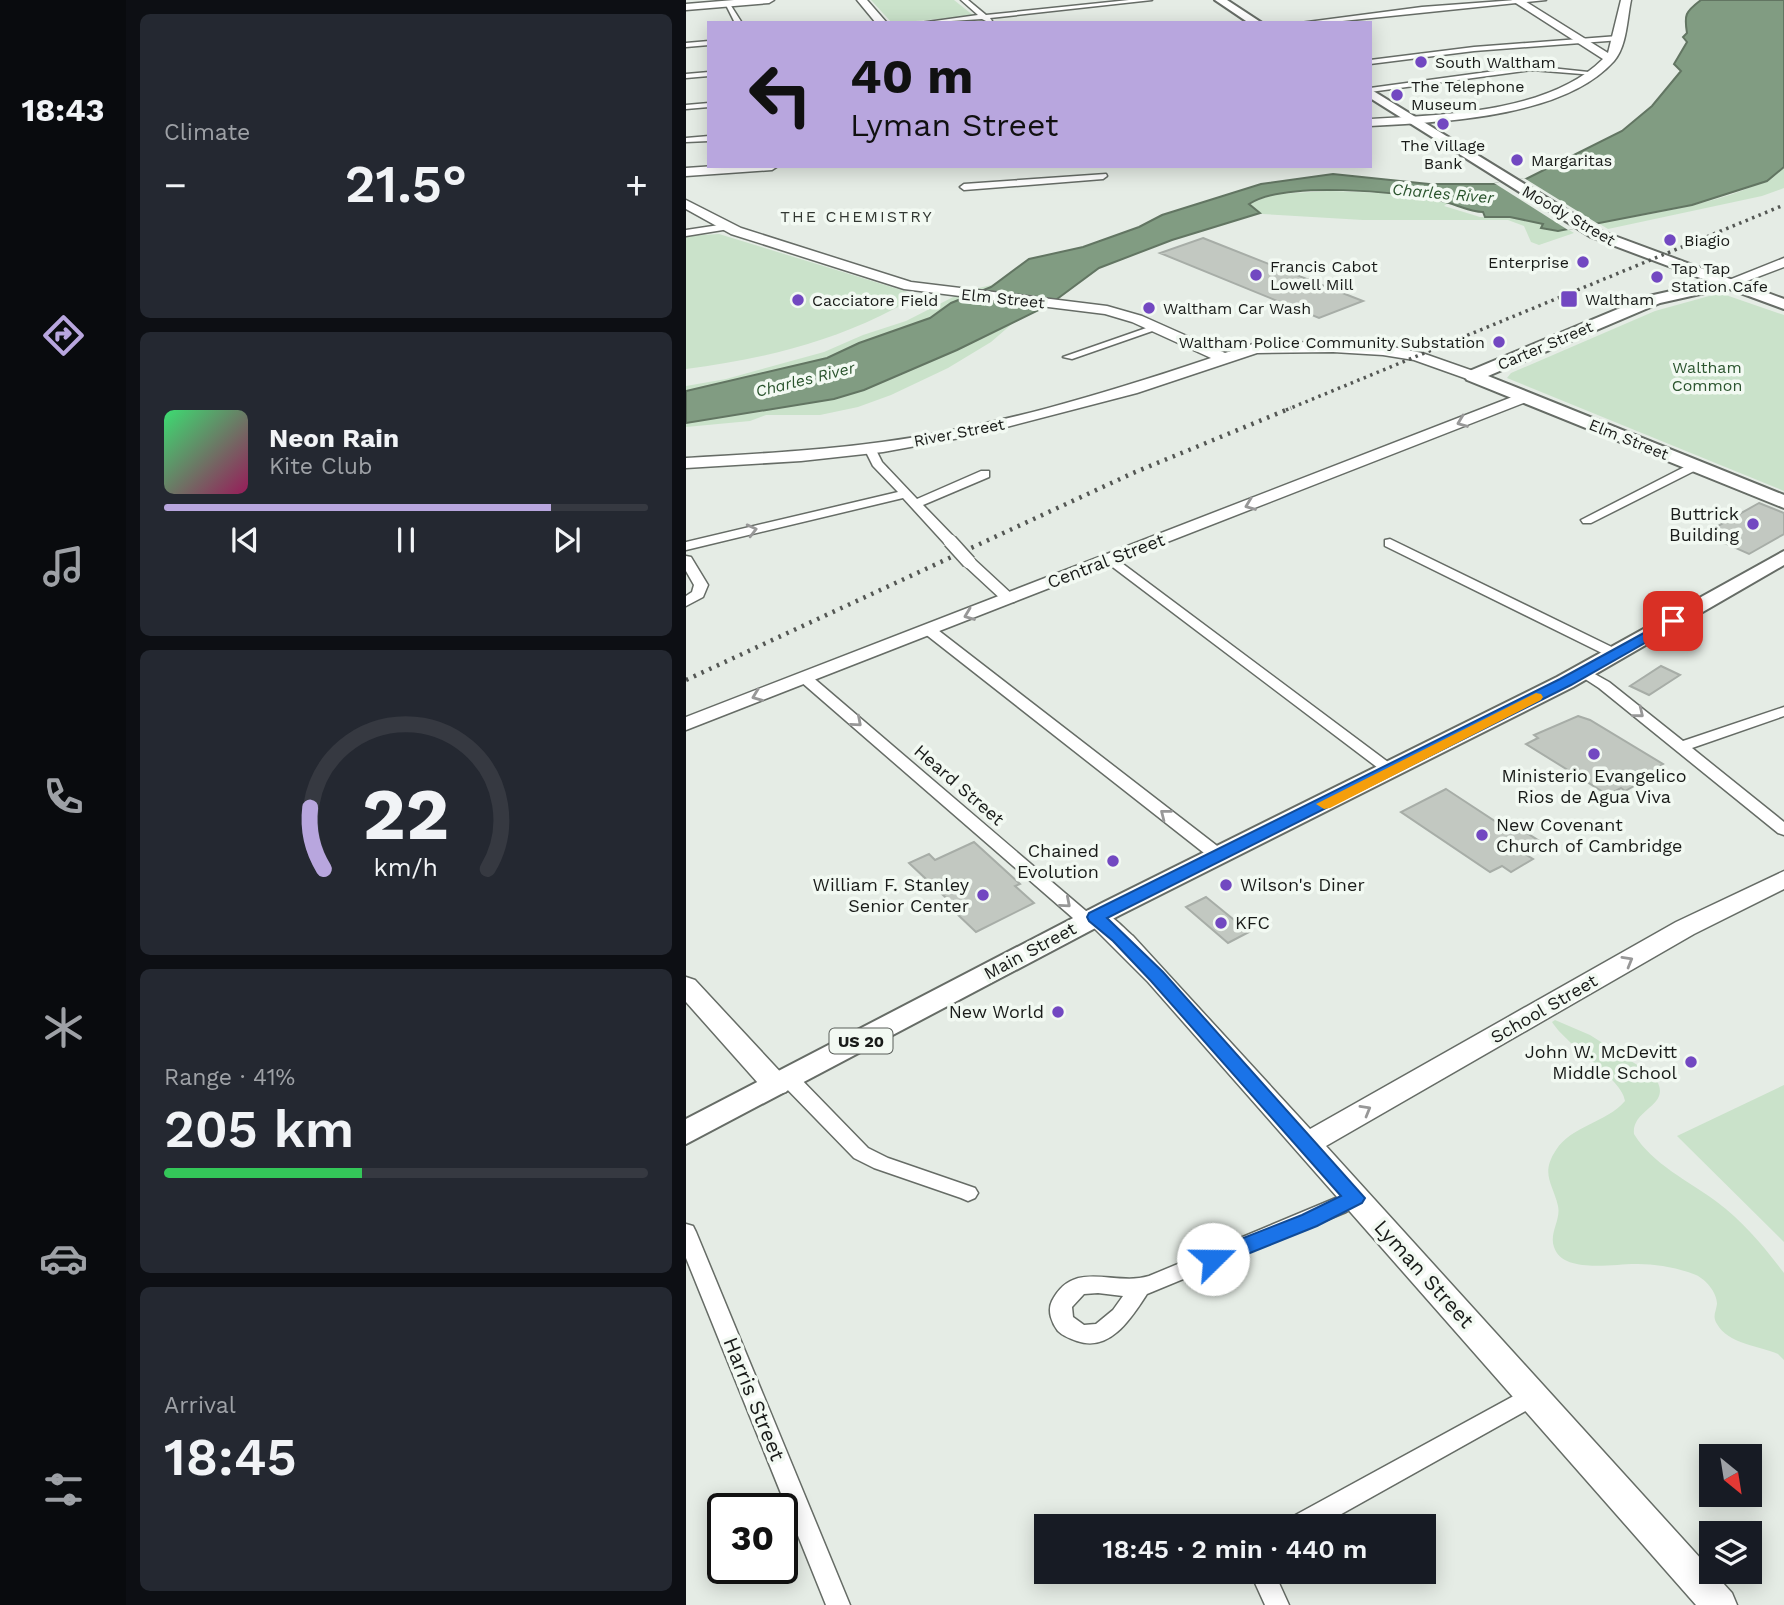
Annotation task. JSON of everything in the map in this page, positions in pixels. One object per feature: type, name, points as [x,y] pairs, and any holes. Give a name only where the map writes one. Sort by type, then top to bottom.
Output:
[{"type":"main road","points":[[1220,0],[1251,21]]},
{"type":"main road","name":"Moody Street","points":[[1372,93],[1584,227],[1612,241],[1700,275],[1784,304]]},
{"type":"main road","name":"Carter Street","points":[[1655,299],[1663,291],[1700,275]]},
{"type":"main road","name":"Carter Street","points":[[1473,376],[1655,299],[1726,284]]},
{"type":"main road","name":"Elm Street","points":[[1473,376],[1784,502]]},
{"type":"main road","name":"Main Street","points":[[686,1133],[1091,919],[1584,672],[1784,557]]},
{"type":"street","points":[[686,7],[769,0]]},
{"type":"street","points":[[862,0],[881,21]]},
{"type":"street","points":[[964,0],[989,21]]},
{"type":"street","points":[[1068,0],[1078,7]]},
{"type":"street","points":[[943,21],[1149,0]]},
{"type":"street","points":[[1322,21],[1543,0]]},
{"type":"street","points":[[1372,123],[1491,110],[1534,101],[1566,89],[1594,73],[1609,59],[1618,38],[1626,0]]},
{"type":"street","points":[[1517,1],[1609,59]]},
{"type":"street","points":[[728,3],[738,21]]},
{"type":"street","points":[[1372,62],[1474,49],[1618,38]]},
{"type":"street","points":[[686,45],[707,43]]},
{"type":"street","points":[[1372,92],[1535,68],[1594,73]]},
{"type":"street","points":[[686,76],[707,74]]},
{"type":"street","points":[[686,107],[707,105]]},
{"type":"street","points":[[686,140],[707,138]]},
{"type":"street","points":[[686,173],[747,168]]},
{"type":"street","points":[[964,187],[1103,176],[1091,168]]},
{"type":"street","name":"Elm Street","points":[[686,204],[726,227],[905,285],[940,292],[1073,305],[1123,314],[1223,358],[1248,349],[1325,346],[1400,352],[1473,376]]},
{"type":"street","points":[[686,233],[726,227]]},
{"type":"street","points":[[1726,284],[1784,262]]},
{"type":"street","points":[[1068,358],[1156,328]]},
{"type":"street","points":[[1186,341],[1267,347]]},
{"type":"street","name":"River Street","points":[[686,463],[772,459],[870,448],[956,434],[1047,413],[1151,384],[1223,358]]},
{"type":"street","name":"Central Street","points":[[686,724],[1525,397]]},
{"type":"street","points":[[870,448],[877,463],[910,499],[969,562],[1009,599]]},
{"type":"street","points":[[1587,520],[1694,466]]},
{"type":"street","points":[[686,547],[910,499],[985,474]]},
{"type":"street","points":[[1390,543],[1615,654]]},
{"type":"street","points":[[1111,559],[1391,771]]},
{"type":"street","points":[[686,560],[701,585],[698,594],[686,602]]},
{"type":"street","points":[[929,630],[1219,856]]},
{"type":"street","points":[[1584,672],[1604,685],[1784,830]]},
{"type":"street","name":"Heard Street","points":[[805,678],[1091,919]]},
{"type":"street","points":[[1681,747],[1784,711]]},
{"type":"street","name":"School Street","points":[[1307,1144],[1685,928],[1784,879]]},
{"type":"street","name":"Lyman Street","points":[[1091,919],[1119,937],[1157,976],[1719,1605]]},
{"type":"street","points":[[686,986],[783,1082],[861,1153],[881,1163],[968,1193]]},
{"type":"street","points":[[1140,1288],[1309,1220],[1355,1198]]},
{"type":"street","name":"Harris Street","points":[[686,1232],[838,1605]]},
{"type":"street","points":[[1320,1514],[1532,1396]]},
{"type":"street","points":[[1267,1584],[1277,1605]]},
{"type":"green space","points":[[871,0],[954,0],[974,16],[915,21],[890,21]]},
{"type":"green space","points":[[1784,167],[1784,188],[1762,196],[1608,229],[1598,223],[1723,197],[1768,179]]},
{"type":"green space","points":[[1330,191],[1386,193],[1443,202],[1448,203],[1444,206],[1480,217],[1517,218],[1542,223],[1542,228],[1558,231],[1566,228],[1574,233],[1539,245],[1531,242],[1524,226],[1508,220],[1363,220],[1262,214],[1248,204],[1274,194]]},
{"type":"green space","name":"Cacciatore Field","points":[[719,234],[908,292],[914,298],[857,327],[809,344],[761,356],[686,369],[686,236]]},
{"type":"green space","points":[[995,284],[951,303],[930,318],[859,343],[827,358],[686,391],[686,386],[726,379],[824,352],[863,335],[906,321],[963,292]]},
{"type":"green space","name":"Waltham Common","points":[[1720,293],[1784,315],[1784,491],[1507,378],[1511,373],[1655,311]]},
{"type":"green space","points":[[1038,310],[1013,323],[991,342],[948,368],[891,395],[858,407],[820,415],[766,415],[750,421],[686,427],[686,423],[849,395],[957,350]]},
{"type":"green space","points":[[1555,1020],[1590,1035],[1653,1075],[1659,1085],[1660,1094],[1639,1118],[1634,1134],[1661,1163],[1736,1218],[1784,1273],[1784,1360],[1778,1354],[1736,1340],[1722,1331],[1715,1319],[1715,1295],[1707,1283],[1696,1275],[1675,1268],[1652,1265],[1591,1266],[1559,1256],[1553,1242],[1558,1206],[1549,1179],[1551,1158],[1570,1135],[1608,1115],[1625,1101],[1615,1083],[1559,1031],[1552,1022]]},
{"type":"green space","points":[[1784,1085],[1784,1242],[1677,1136]]},
{"type":"water","name":"Charles River","points":[[1701,0],[1784,0],[1784,167],[1767,181],[1692,205],[1558,231],[1541,228],[1543,224],[1510,217],[1485,217],[1483,212],[1442,201],[1399,194],[1315,190],[1266,197],[1249,204],[1260,213],[1172,240],[1099,268],[1049,305],[957,350],[864,390],[834,399],[686,423],[686,391],[827,358],[859,343],[930,318],[951,303],[991,287],[1029,259],[1083,247],[1139,227],[1162,215],[1261,184],[1333,174],[1429,184],[1494,184],[1526,179],[1622,131],[1652,106],[1681,71],[1674,64],[1687,42],[1683,37],[1687,33],[1687,14]]},
{"type":"pier","points":[[1524,178],[1600,225],[1568,230],[1494,183]]},
{"type":"building","name":"Francis Cabot Lowell Mill","points":[[1203,238],[1363,301],[1319,318],[1160,253]]},
{"type":"building","name":"Buttrick Building","points":[[1759,503],[1784,513],[1784,534],[1749,554],[1704,534]]},
{"type":"building","points":[[1661,666],[1680,675],[1649,695],[1630,686]]},
{"type":"building","name":"Ministerio Evangelico Rios de Agua Viva","points":[[1578,716],[1590,720],[1663,764],[1653,770],[1657,773],[1625,791],[1621,788],[1608,795],[1526,744],[1538,738],[1534,735]]},
{"type":"building","name":"New Covenant Church of Cambridge","points":[[1446,789],[1504,827],[1511,823],[1541,842],[1523,853],[1533,859],[1511,872],[1502,866],[1490,872],[1401,812]]},
{"type":"building","name":"William F. Stanley Senior Center","points":[[974,842],[1020,884],[1015,886],[1034,903],[976,932],[956,913],[960,911],[909,863],[929,854],[935,860]]},
{"type":"building","name":"KFC","points":[[1206,897],[1249,932],[1228,943],[1186,907]]},
{"type":"railway","points":[[1286,410],[1784,205]]},
{"type":"railway","points":[[686,680],[1133,473],[1291,408]]},
{"type":"slow traffic","points":[[1324,804],[1536,697]]},
{"type":"place","name":"South Waltham","points":[[1421,62]]},
{"type":"place","name":"The Telephone Museum","points":[[1397,95]]},
{"type":"place","name":"The Village Bank","points":[[1443,124]]},
{"type":"place","name":"Margaritas","points":[[1517,160]]},
{"type":"place","name":"Biagio","points":[[1670,240]]},
{"type":"place","name":"Enterprise","points":[[1583,262]]},
{"type":"place","name":"Francis Cabot Lowell Mill","points":[[1256,275]]},
{"type":"place","name":"Tap Tap Station Cafe","points":[[1657,277]]},
{"type":"place","name":"Waltham","points":[[1569,299]]},
{"type":"place","name":"Cacciatore Field","points":[[798,300]]},
{"type":"place","name":"Waltham Car Wash","points":[[1149,308]]},
{"type":"place","name":"Waltham Police Community Substation","points":[[1499,342]]},
{"type":"place","name":"Buttrick Building","points":[[1753,524]]},
{"type":"place","name":"Ministerio Evangelico Rios de Agua Viva","points":[[1594,754]]},
{"type":"place","name":"New Covenant Church of Cambridge","points":[[1482,835]]},
{"type":"place","name":"Chained Evolution","points":[[1113,861]]},
{"type":"place","name":"Wilson's Diner","points":[[1226,885]]},
{"type":"place","name":"William F. Stanley Senior Center","points":[[983,895]]},
{"type":"place","name":"KFC","points":[[1221,923]]},
{"type":"place","name":"New World","points":[[1058,1012]]},
{"type":"place","name":"John W. McDevitt Middle School","points":[[1691,1062]]},
{"type":"district","name":"THE CHEMISTRY","points":[[857,216]]},
{"type":"route","points":[[1213,1259],[1326,1213],[1355,1198],[1157,976],[1095,917],[1565,682],[1673,621]]}]
